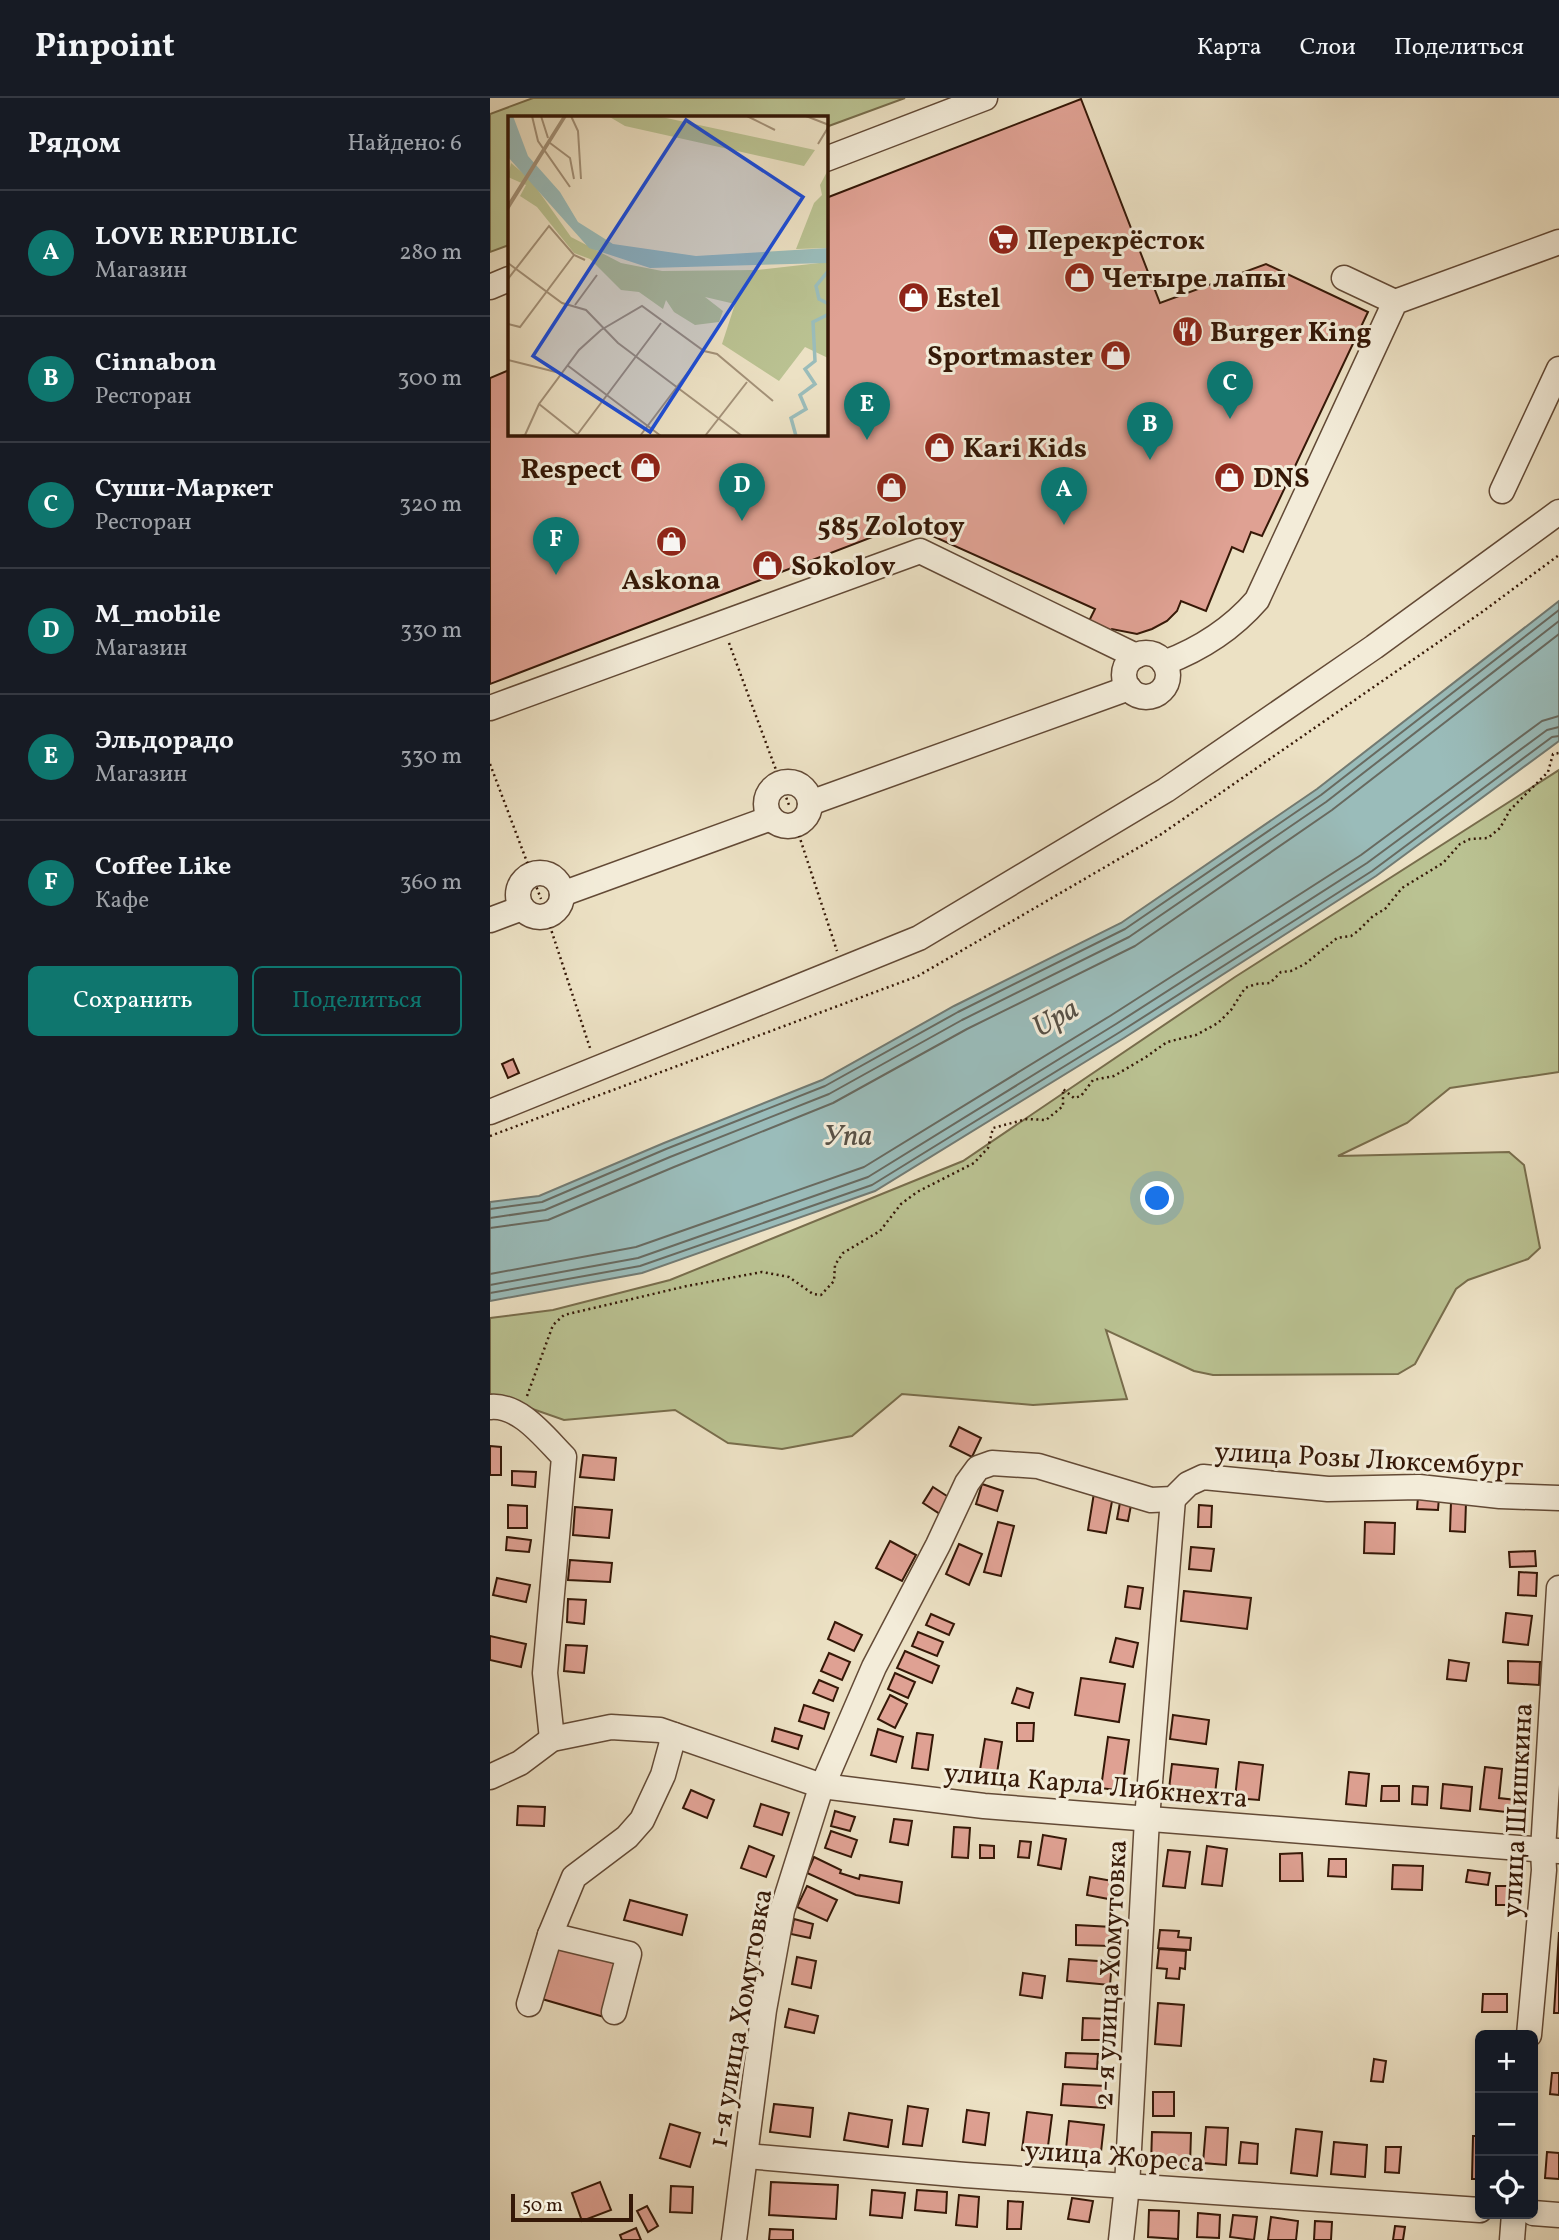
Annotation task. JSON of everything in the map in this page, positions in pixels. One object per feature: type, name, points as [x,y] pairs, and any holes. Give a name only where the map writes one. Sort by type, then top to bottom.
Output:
[{"type":"street","points":[[828,158],[985,98]]},
{"type":"street","points":[[1164,663],[1188,655],[1209,643],[1229,628],[1257,600],[1395,302],[1559,242]]},
{"type":"street","points":[[1344,278],[1395,302]]},
{"type":"street","points":[[490,287],[508,279]]},
{"type":"street","points":[[1502,491],[1559,369]]},
{"type":"street","points":[[490,1111],[919,938],[1166,790],[1374,646],[1559,512]]},
{"type":"street","points":[[490,708],[920,551],[1130,674],[1140,696],[1153,696],[1164,688],[1168,676],[1164,663],[1155,655],[1149,654],[1130,674],[807,796]]},
{"type":"street","points":[[793,782],[807,796],[806,816],[795,824],[783,825],[768,812],[769,792],[781,783],[793,782]]},
{"type":"street","points":[[560,888],[768,812]]},
{"type":"street","points":[[490,920],[519,902],[523,880],[532,874],[543,873],[560,888]]},
{"type":"street","points":[[519,902],[533,916],[547,916],[558,908],[560,888]]},
{"type":"street","points":[[490,906],[519,902]]},
{"type":"street","points":[[490,1407],[520,1415],[564,1457],[545,1673],[552,1739],[520,1763],[490,1777]]},
{"type":"street","name":"1-я улица Хомутовка","points":[[732,2239],[746,2156],[764,2010],[782,1911],[822,1786],[874,1667],[967,1483],[978,1468],[992,1463],[1038,1466],[1150,1500],[1173,1499]]},
{"type":"street","name":"улица Розы Люксембург","points":[[1173,1499],[1188,1484],[1203,1477],[1328,1489],[1419,1487],[1559,1499]]},
{"type":"street","name":"2-я улица Хомутовка","points":[[1121,2240],[1127,2186],[1147,1819],[1173,1499]]},
{"type":"street","name":"улица Шишкина","points":[[1530,2030],[1544,1870],[1551,1851],[1559,1588]]},
{"type":"street","name":"улица Карла Либкнехта","points":[[552,1739],[611,1727],[660,1730],[822,1786],[984,1806],[1551,1851]]},
{"type":"street","points":[[529,2004],[550,1936],[574,1877],[627,1837],[642,1820],[663,1775],[674,1735]]},
{"type":"street","points":[[550,1936],[629,1954],[614,2012]]},
{"type":"street","name":"улица Жореса","points":[[746,2156],[965,2175],[1475,2210]]},
{"type":"street","points":[[1538,2213],[1559,2215]]},
{"type":"street","points":[[1512,2240],[1514,2219]]},
{"type":"path","points":[[722,623],[781,783],[843,968]]},
{"type":"path","points":[[520,1415],[553,1325],[564,1314],[687,1286],[764,1272],[789,1277],[813,1294],[821,1295],[834,1282],[835,1265],[843,1253],[880,1231],[901,1205],[917,1192],[974,1163],[988,1148],[993,1128],[1027,1119],[1046,1120],[1063,1106],[1063,1089],[1074,1098],[1080,1096],[1093,1080],[1114,1076],[1167,1042],[1196,1035],[1221,1021],[1231,1010],[1241,991],[1248,986],[1270,983],[1281,972],[1292,971],[1305,964],[1337,938],[1358,932],[1384,909],[1402,888],[1443,863],[1460,845],[1470,839],[1488,838],[1500,828],[1510,810],[1548,772],[1553,754],[1559,753]]},
{"type":"path","points":[[490,764],[547,916],[596,1069]]},
{"type":"green space","points":[[533,98],[905,98],[828,126],[828,116],[508,116],[508,245],[490,252],[490,114]]},
{"type":"green space","points":[[1559,770],[1559,1072],[1450,1088],[1407,1123],[1338,1156],[1509,1152],[1524,1165],[1540,1248],[1528,1259],[1468,1280],[1456,1289],[1415,1364],[1398,1374],[1213,1375],[1194,1371],[1106,1330],[1127,1399],[1033,1405],[902,1394],[852,1436],[782,1449],[728,1443],[675,1410],[564,1420],[490,1394],[490,1318],[553,1310],[670,1280],[963,1161],[1235,977]]},
{"type":"water","name":"Упа","points":[[1559,601],[1559,741],[1376,876],[1124,1038],[875,1191],[642,1273],[490,1301],[490,1202],[539,1196],[822,1080],[954,1006],[1121,923],[1317,789]]},
{"type":"building","points":[[1081,99],[1160,303],[1266,264],[1368,312],[1262,536],[1251,532],[1243,552],[1232,547],[1206,611],[1181,601],[1177,611],[1167,621],[1152,629],[1137,634],[1112,629],[1109,634],[1088,623],[1095,609],[906,524],[490,684],[490,378],[508,370],[508,436],[828,436],[828,197]]},
{"type":"building","points":[[513,1059],[519,1073],[508,1078],[502,1064]]},
{"type":"building","points":[[959,1427],[981,1438],[972,1457],[950,1446]]},
{"type":"building","points":[[490,1446],[501,1447],[501,1475],[490,1475]]},
{"type":"building","points":[[583,1455],[616,1458],[614,1480],[580,1477]]},
{"type":"building","points":[[512,1471],[536,1472],[535,1487],[512,1485]]},
{"type":"building","points":[[982,1484],[1003,1491],[997,1511],[976,1504]]},
{"type":"building","points":[[933,1487],[950,1498],[940,1514],[923,1503]]},
{"type":"building","points":[[1094,1493],[1113,1496],[1106,1533],[1088,1530]]},
{"type":"building","points":[[1121,1497],[1132,1500],[1128,1521],[1117,1519]]},
{"type":"building","points":[[1418,1497],[1439,1497],[1438,1510],[1417,1509]]},
{"type":"building","points":[[1451,1502],[1466,1502],[1465,1532],[1450,1531]]},
{"type":"building","points":[[508,1505],[527,1506],[527,1528],[508,1528]]},
{"type":"building","points":[[1199,1505],[1212,1506],[1211,1527],[1198,1527]]},
{"type":"building","points":[[575,1507],[612,1510],[609,1538],[573,1535]]},
{"type":"building","points":[[998,1522],[1014,1526],[1001,1576],[984,1572]]},
{"type":"building","points":[[1365,1522],[1395,1523],[1394,1554],[1364,1553]]},
{"type":"building","points":[[507,1537],[531,1540],[529,1552],[506,1550]]},
{"type":"building","points":[[890,1541],[916,1555],[902,1581],[876,1568]]},
{"type":"building","points":[[959,1544],[982,1554],[969,1585],[946,1574]]},
{"type":"building","points":[[1191,1547],[1214,1549],[1211,1571],[1189,1569]]},
{"type":"building","points":[[1535,1551],[1536,1566],[1510,1567],[1509,1552]]},
{"type":"building","points":[[570,1560],[612,1563],[610,1582],[568,1580]]},
{"type":"building","points":[[1519,1572],[1537,1573],[1536,1596],[1518,1595]]},
{"type":"building","points":[[497,1578],[530,1585],[526,1602],[493,1595]]},
{"type":"building","points":[[1128,1586],[1143,1588],[1140,1609],[1125,1607]]},
{"type":"building","points":[[1184,1591],[1251,1598],[1247,1629],[1181,1621]]},
{"type":"building","points":[[568,1599],[586,1600],[584,1624],[567,1622]]},
{"type":"building","points":[[1506,1613],[1532,1616],[1528,1645],[1503,1642]]},
{"type":"building","points":[[931,1614],[954,1624],[949,1635],[926,1625]]},
{"type":"building","points":[[835,1622],[862,1635],[854,1651],[828,1639]]},
{"type":"building","points":[[918,1632],[943,1642],[937,1656],[912,1646]]},
{"type":"building","points":[[490,1636],[526,1644],[521,1667],[490,1660]]},
{"type":"building","points":[[1116,1638],[1138,1643],[1133,1667],[1110,1662]]},
{"type":"building","points":[[566,1645],[587,1646],[584,1673],[564,1671]]},
{"type":"building","points":[[905,1651],[939,1666],[932,1683],[897,1668]]},
{"type":"building","points":[[829,1653],[850,1662],[842,1680],[821,1671]]},
{"type":"building","points":[[1449,1660],[1469,1663],[1466,1681],[1447,1679]]},
{"type":"building","points":[[1508,1661],[1540,1662],[1539,1685],[1508,1683]]},
{"type":"building","points":[[895,1673],[915,1682],[908,1698],[888,1689]]},
{"type":"building","points":[[1081,1678],[1125,1684],[1119,1722],[1075,1715]]},
{"type":"building","points":[[819,1680],[838,1688],[833,1701],[813,1693]]},
{"type":"building","points":[[1017,1688],[1033,1693],[1029,1708],[1012,1703]]},
{"type":"building","points":[[890,1695],[907,1704],[895,1728],[878,1719]]},
{"type":"building","points":[[804,1705],[829,1713],[824,1729],[799,1721]]},
{"type":"building","points":[[1173,1715],[1209,1720],[1206,1744],[1170,1739]]},
{"type":"building","points":[[1017,1723],[1034,1723],[1033,1741],[1017,1741]]},
{"type":"building","points":[[775,1728],[802,1736],[798,1749],[772,1741]]},
{"type":"building","points":[[878,1729],[903,1737],[896,1762],[871,1755]]},
{"type":"building","points":[[917,1733],[933,1735],[928,1770],[912,1768]]},
{"type":"building","points":[[1108,1737],[1129,1740],[1122,1791],[1101,1788]]},
{"type":"building","points":[[985,1739],[1002,1742],[997,1773],[980,1770]]},
{"type":"building","points":[[1239,1762],[1263,1765],[1259,1800],[1235,1798]]},
{"type":"building","points":[[1172,1764],[1218,1769],[1215,1794],[1169,1789]]},
{"type":"building","points":[[1485,1767],[1502,1769],[1499,1798],[1525,1801],[1524,1814],[1480,1809]]},
{"type":"building","points":[[1349,1772],[1369,1774],[1366,1806],[1346,1804]]},
{"type":"building","points":[[1443,1784],[1472,1787],[1470,1811],[1441,1808]]},
{"type":"building","points":[[1382,1786],[1399,1786],[1399,1801],[1381,1801]]},
{"type":"building","points":[[1413,1786],[1428,1787],[1427,1805],[1412,1804]]},
{"type":"building","points":[[691,1790],[714,1800],[707,1818],[683,1808]]},
{"type":"building","points":[[761,1804],[789,1813],[782,1835],[754,1826]]},
{"type":"building","points":[[518,1806],[545,1807],[544,1826],[517,1825]]},
{"type":"building","points":[[835,1811],[855,1817],[850,1831],[831,1826]]},
{"type":"building","points":[[894,1819],[912,1821],[908,1845],[890,1842]]},
{"type":"building","points":[[954,1827],[970,1828],[968,1858],[952,1857]]},
{"type":"building","points":[[831,1831],[857,1840],[851,1857],[825,1848]]},
{"type":"building","points":[[1043,1835],[1066,1839],[1061,1869],[1038,1865]]},
{"type":"building","points":[[1020,1841],[1031,1842],[1029,1858],[1018,1857]]},
{"type":"building","points":[[980,1845],[994,1846],[994,1858],[980,1858]]},
{"type":"building","points":[[749,1846],[774,1856],[766,1877],[741,1868]]},
{"type":"building","points":[[1207,1846],[1227,1849],[1222,1886],[1202,1884]]},
{"type":"building","points":[[1168,1850],[1190,1852],[1185,1888],[1163,1886]]},
{"type":"building","points":[[1302,1853],[1303,1881],[1280,1881],[1280,1854]]},
{"type":"building","points":[[814,1857],[841,1870],[840,1873],[859,1879],[860,1875],[902,1882],[899,1903],[856,1895],[807,1873]]},
{"type":"building","points":[[1329,1859],[1346,1859],[1346,1877],[1328,1876]]},
{"type":"building","points":[[1393,1865],[1423,1866],[1422,1890],[1392,1889]]},
{"type":"building","points":[[1468,1870],[1490,1873],[1488,1885],[1466,1882]]},
{"type":"building","points":[[1090,1877],[1118,1882],[1114,1900],[1087,1895]]},
{"type":"building","points":[[807,1886],[837,1900],[827,1921],[797,1907]]},
{"type":"building","points":[[1496,1886],[1510,1886],[1510,1905],[1496,1905]]},
{"type":"building","points":[[630,1900],[687,1915],[682,1935],[624,1920]]},
{"type":"building","points":[[794,1919],[813,1924],[810,1938],[791,1934]]},
{"type":"building","points":[[1076,1925],[1112,1927],[1111,1946],[1076,1945]]},
{"type":"building","points":[[1160,1930],[1179,1931],[1178,1937],[1191,1938],[1190,1950],[1158,1948]]},
{"type":"building","points":[[1559,1932],[1559,2013],[1554,2013]]},
{"type":"building","points":[[558,1944],[620,1962],[604,2017],[542,1999]]},
{"type":"building","points":[[1159,1949],[1186,1951],[1185,1969],[1180,1968],[1179,1979],[1166,1978],[1167,1969],[1157,1968]]},
{"type":"building","points":[[797,1957],[816,1961],[811,1988],[792,1984]]},
{"type":"building","points":[[1069,1959],[1112,1962],[1110,1985],[1067,1981]]},
{"type":"building","points":[[1023,1973],[1045,1976],[1042,1998],[1020,1995]]},
{"type":"building","points":[[1483,1994],[1507,1994],[1507,2012],[1482,2012]]},
{"type":"building","points":[[1158,2003],[1184,2005],[1181,2046],[1155,2044]]},
{"type":"building","points":[[789,2009],[818,2016],[814,2033],[785,2027]]},
{"type":"building","points":[[1083,2018],[1109,2019],[1109,2040],[1082,2040]]},
{"type":"building","points":[[1066,2053],[1098,2054],[1097,2069],[1065,2067]]},
{"type":"building","points":[[1374,2059],[1386,2061],[1383,2082],[1371,2081]]},
{"type":"building","points":[[1552,2073],[1559,2073],[1559,2095],[1550,2094]]},
{"type":"building","points":[[1063,2084],[1106,2086],[1105,2108],[1061,2105]]},
{"type":"building","points":[[1153,2092],[1174,2092],[1174,2116],[1153,2116]]},
{"type":"building","points":[[774,2104],[813,2108],[810,2137],[770,2132]]},
{"type":"building","points":[[908,2106],[928,2109],[922,2146],[903,2144]]},
{"type":"building","points":[[967,2110],[989,2113],[985,2145],[963,2142]]},
{"type":"building","points":[[1027,2112],[1052,2115],[1047,2154],[1022,2150]]},
{"type":"building","points":[[849,2113],[892,2120],[888,2147],[844,2140]]},
{"type":"building","points":[[1069,2121],[1104,2125],[1101,2152],[1066,2149]]},
{"type":"building","points":[[670,2124],[700,2133],[690,2167],[660,2158]]},
{"type":"building","points":[[1206,2127],[1228,2128],[1226,2165],[1203,2163]]},
{"type":"building","points":[[1296,2129],[1322,2132],[1317,2176],[1291,2173]]},
{"type":"building","points":[[1152,2132],[1191,2133],[1190,2166],[1151,2165]]},
{"type":"building","points":[[1473,2136],[1475,2136],[1475,2179],[1472,2179]]},
{"type":"building","points":[[1241,2142],[1258,2144],[1257,2164],[1239,2163]]},
{"type":"building","points":[[1334,2142],[1367,2145],[1365,2177],[1331,2174]]},
{"type":"building","points":[[1386,2147],[1401,2147],[1399,2173],[1385,2172]]},
{"type":"building","points":[[1547,2152],[1559,2153],[1559,2179],[1545,2178]]},
{"type":"building","points":[[600,2182],[611,2210],[582,2221],[572,2193]]},
{"type":"building","points":[[771,2182],[838,2185],[836,2219],[769,2215]]},
{"type":"building","points":[[671,2186],[693,2187],[692,2213],[670,2212]]},
{"type":"building","points":[[872,2190],[905,2193],[902,2218],[870,2215]]},
{"type":"building","points":[[917,2190],[947,2192],[946,2213],[915,2210]]},
{"type":"building","points":[[959,2195],[979,2197],[977,2227],[956,2225]]},
{"type":"building","points":[[1072,2198],[1093,2201],[1089,2222],[1068,2219]]},
{"type":"building","points":[[1008,2201],[1023,2202],[1021,2229],[1007,2229]]},
{"type":"building","points":[[647,2206],[658,2226],[648,2232],[637,2211]]},
{"type":"building","points":[[1149,2210],[1179,2211],[1178,2239],[1148,2237]]},
{"type":"building","points":[[1198,2213],[1220,2215],[1219,2238],[1197,2237]]},
{"type":"building","points":[[1233,2215],[1257,2217],[1254,2240],[1230,2237]]},
{"type":"building","points":[[1271,2217],[1298,2221],[1296,2240],[1268,2240]]},
{"type":"building","points":[[1315,2221],[1332,2222],[1331,2240],[1314,2240]]},
{"type":"building","points":[[1395,2226],[1405,2227],[1403,2240],[1393,2240]]},
{"type":"building","points":[[636,2228],[641,2240],[622,2240],[620,2235]]},
{"type":"building","points":[[770,2229],[793,2230],[793,2240],[769,2240]]},
{"type":"place","name":"Перекрёсток","points":[[1004,239]]},
{"type":"place","name":"Четыре лапы","points":[[1079,277]]},
{"type":"place","name":"Estel","points":[[913,297]]},
{"type":"place","name":"Burger King","points":[[1187,331]]},
{"type":"place","name":"Sportmaster","points":[[1116,355]]},
{"type":"place","name":"Суши-Маркет","points":[[1230,419]]},
{"type":"place","name":"Эльдорадо","points":[[867,440]]},
{"type":"place","name":"Kari Kids","points":[[940,447]]},
{"type":"place","name":"Cinnabon","points":[[1150,460]]},
{"type":"place","name":"Respect","points":[[645,468]]},
{"type":"place","name":"DNS","points":[[1230,477]]},
{"type":"place","name":"585 Zolotoy","points":[[891,488]]},
{"type":"place","name":"M_mobile","points":[[742,521]]},
{"type":"place","name":"LOVE REPUBLIC","points":[[1064,525]]},
{"type":"place","name":"Askona","points":[[671,542]]},
{"type":"place","name":"Sokolov","points":[[768,565]]},
{"type":"place","name":"Coffee Like","points":[[556,575]]},
{"type":"water label","name":"Upa","points":[[1055,1017]]}]
